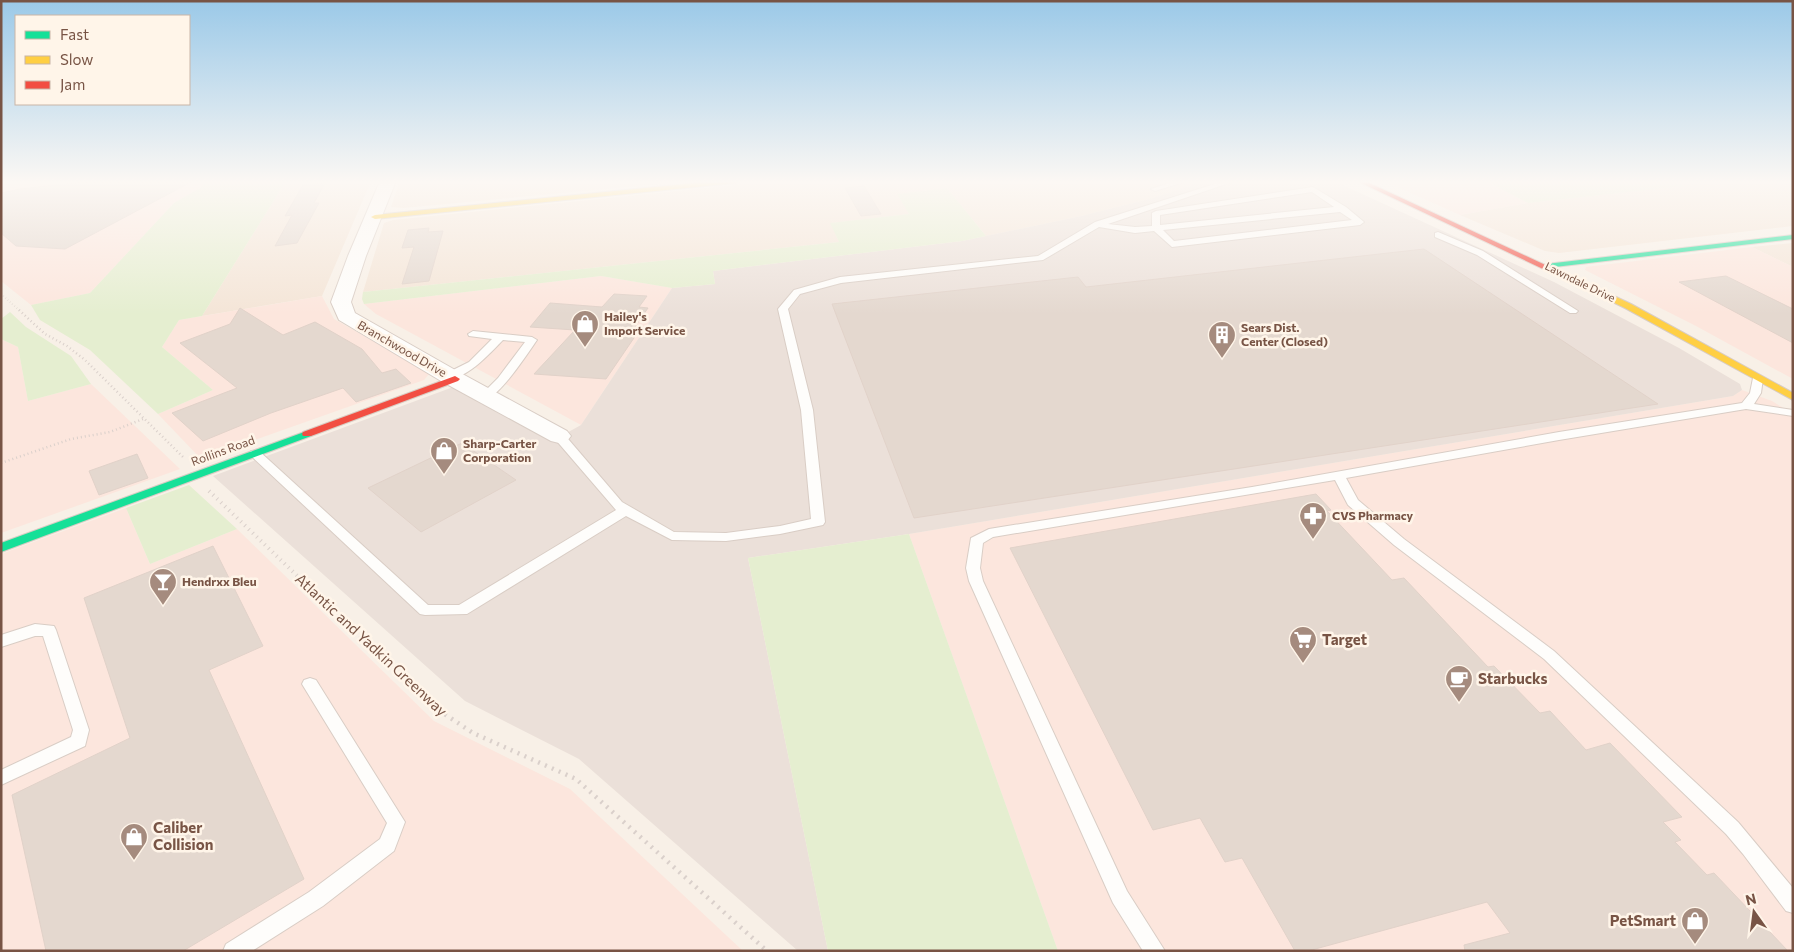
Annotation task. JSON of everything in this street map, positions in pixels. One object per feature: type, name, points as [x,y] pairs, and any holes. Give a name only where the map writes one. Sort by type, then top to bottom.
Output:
[{"type":"street","name":"Branchwood Drive","points":[[371,225],[357,256],[341,302],[346,316],[452,378],[559,436]]},
{"type":"street","name":"Lawndale Drive","points":[[1458,225],[1628,306],[1793,397]]},
{"type":"street","points":[[1546,266],[1793,237]]},
{"type":"street","name":"Rollins Road","points":[[1,548],[255,454],[452,378]]},
{"type":"lane","points":[[559,436],[617,505],[672,536],[726,537],[780,530],[818,522],[807,410],[783,309],[797,292],[840,280],[1040,258],[1096,225]]},
{"type":"lane","points":[[1107,225],[1135,230],[1181,225]]},
{"type":"lane","points":[[1156,228],[1172,244],[1331,225]]},
{"type":"lane","points":[[1438,235],[1480,253],[1573,311]]},
{"type":"lane","points":[[1480,253],[1503,246]]},
{"type":"lane","points":[[472,334],[532,340],[502,380],[486,396]]},
{"type":"lane","points":[[452,378],[473,364],[500,337]]},
{"type":"lane","points":[[1746,406],[1758,390],[1758,378]]},
{"type":"lane","points":[[1155,951],[1120,898],[976,581],[974,568],[976,540],[989,533],[1746,406],[1793,413]]},
{"type":"lane","points":[[255,454],[425,610],[462,610],[626,510]]},
{"type":"lane","points":[[1338,475],[1352,502],[1399,542],[1549,655],[1606,707],[1732,828],[1750,848],[1793,904]]},
{"type":"lane","points":[[1,641],[35,630],[49,630],[81,730],[78,741],[1,778]]},
{"type":"lane","points":[[233,951],[316,899],[387,845],[396,822],[310,684]]},
{"type":"path","points":[[1,294],[33,325],[67,346],[85,360],[187,461]]},
{"type":"path","points":[[1,463],[71,439],[110,432],[143,419]]},
{"type":"path","name":"Atlantic and Yadkin Greenway","points":[[208,490],[434,707],[461,727],[488,741],[554,767],[576,779],[766,951]]},
{"type":"shaded area","points":[[1,225],[153,225],[90,293],[31,305],[1,281]]},
{"type":"shaded area","points":[[258,225],[352,225],[322,296],[202,316]]},
{"type":"shaded area","points":[[383,225],[832,225],[839,242],[363,292]]},
{"type":"shaded area","points":[[977,225],[1036,225],[986,236]]},
{"type":"shaded area","points":[[1036,225],[1431,225],[1554,282],[1679,348],[1740,384],[1742,390],[1733,396],[909,534],[748,558],[828,951],[798,951],[579,759],[465,701],[213,476],[456,386],[554,440],[581,425],[672,288],[715,284],[713,271],[962,241]]},
{"type":"shaded area","points":[[1485,225],[1793,225],[1559,253],[1545,251]]},
{"type":"shaded area","points":[[1793,243],[1793,267],[1752,247]]},
{"type":"shaded area","points":[[1752,247],[1793,267],[1793,379],[1696,326],[1585,270],[1586,267]]},
{"type":"shaded area","points":[[601,276],[672,288],[581,425],[376,314],[364,304]]},
{"type":"shaded area","points":[[322,296],[334,319],[430,373],[424,380],[201,459],[158,414],[213,390],[162,347],[179,320]]},
{"type":"shaded area","points":[[1,339],[18,347],[28,401],[91,384],[180,469],[1,533]]},
{"type":"shaded area","points":[[1742,390],[1772,401],[1793,414],[1793,951],[1058,951],[909,534],[1733,396]]},
{"type":"shaded area","points":[[126,508],[150,564],[237,529],[434,721],[570,789],[743,951],[1,951],[1,554]]},
{"type":"green space","points":[[153,225],[258,225],[202,316],[179,320],[162,347],[213,390],[158,414],[90,350],[40,320],[31,305],[90,293]]},
{"type":"green space","points":[[831,225],[977,225],[986,236],[962,241],[713,271],[715,284],[672,288],[601,276],[364,304],[362,299],[363,292],[839,242]]},
{"type":"green space","points":[[10,312],[26,327],[71,356],[91,384],[28,401],[18,347],[1,339],[1,319]]},
{"type":"green space","points":[[189,485],[237,529],[150,564],[126,508]]},
{"type":"green space","points":[[909,534],[1058,951],[828,951],[748,558]]},
{"type":"building","points":[[1,225],[109,225],[65,249],[16,246],[1,233]]},
{"type":"building","points":[[286,225],[307,225],[297,243],[275,246]]},
{"type":"building","points":[[429,228],[428,232],[443,231],[429,281],[402,284],[414,247],[402,248],[408,230]]},
{"type":"building","name":"Sears Dist. Center (Closed)","points":[[1424,249],[1658,404],[914,518],[832,304],[1078,277],[1086,287]]},
{"type":"building","points":[[1726,276],[1793,309],[1793,343],[1679,282]]},
{"type":"building","points":[[614,294],[647,296],[639,307],[648,308],[630,334],[636,335],[606,379],[534,374],[575,330],[530,327],[550,303],[602,307]]},
{"type":"building","points":[[240,308],[283,335],[315,322],[362,349],[382,373],[396,369],[411,383],[356,402],[343,388],[271,413],[203,441],[172,413],[237,388],[180,343],[230,324]]},
{"type":"building","points":[[462,443],[516,480],[421,532],[368,488]]},
{"type":"building","points":[[137,454],[148,478],[99,495],[89,471]]},
{"type":"building","points":[[1316,494],[1331,510],[1327,511],[1392,580],[1404,578],[1488,667],[1494,666],[1540,713],[1550,711],[1586,750],[1610,743],[1682,817],[1663,822],[1681,840],[1675,842],[1707,875],[1714,873],[1788,951],[1465,951],[1464,945],[1510,933],[1487,902],[1308,951],[1295,951],[1242,858],[1225,862],[1200,818],[1153,830],[1010,548]]},
{"type":"building","points":[[213,546],[263,646],[209,670],[304,879],[183,951],[46,951],[12,795],[130,738],[84,598]]},
{"type":"traffic: fast","points":[[1546,266],[1793,237]]},
{"type":"traffic: fast","points":[[1,548],[307,434]]},
{"type":"traffic: slow","points":[[1595,290],[1628,306],[1793,397]]},
{"type":"traffic: jam","points":[[1456,225],[1595,290]]},
{"type":"traffic: jam","points":[[307,434],[455,379]]},
{"type":"place","name":"Hailey's Import Service","points":[[585,348]]},
{"type":"place","name":"Sears Dist. Center (Closed)","points":[[1222,359]]},
{"type":"place","name":"Sharp-Carter Corporation","points":[[444,475]]},
{"type":"place","name":"CVS Pharmacy","points":[[1313,540]]},
{"type":"place","name":"Hendrxx Bleu","points":[[163,606]]},
{"type":"place","name":"Target","points":[[1303,664]]},
{"type":"place","name":"Starbucks","points":[[1459,703]]},
{"type":"place","name":"Caliber Collision","points":[[134,861]]},
{"type":"place","name":"PetSmart","points":[[1695,945]]}]
